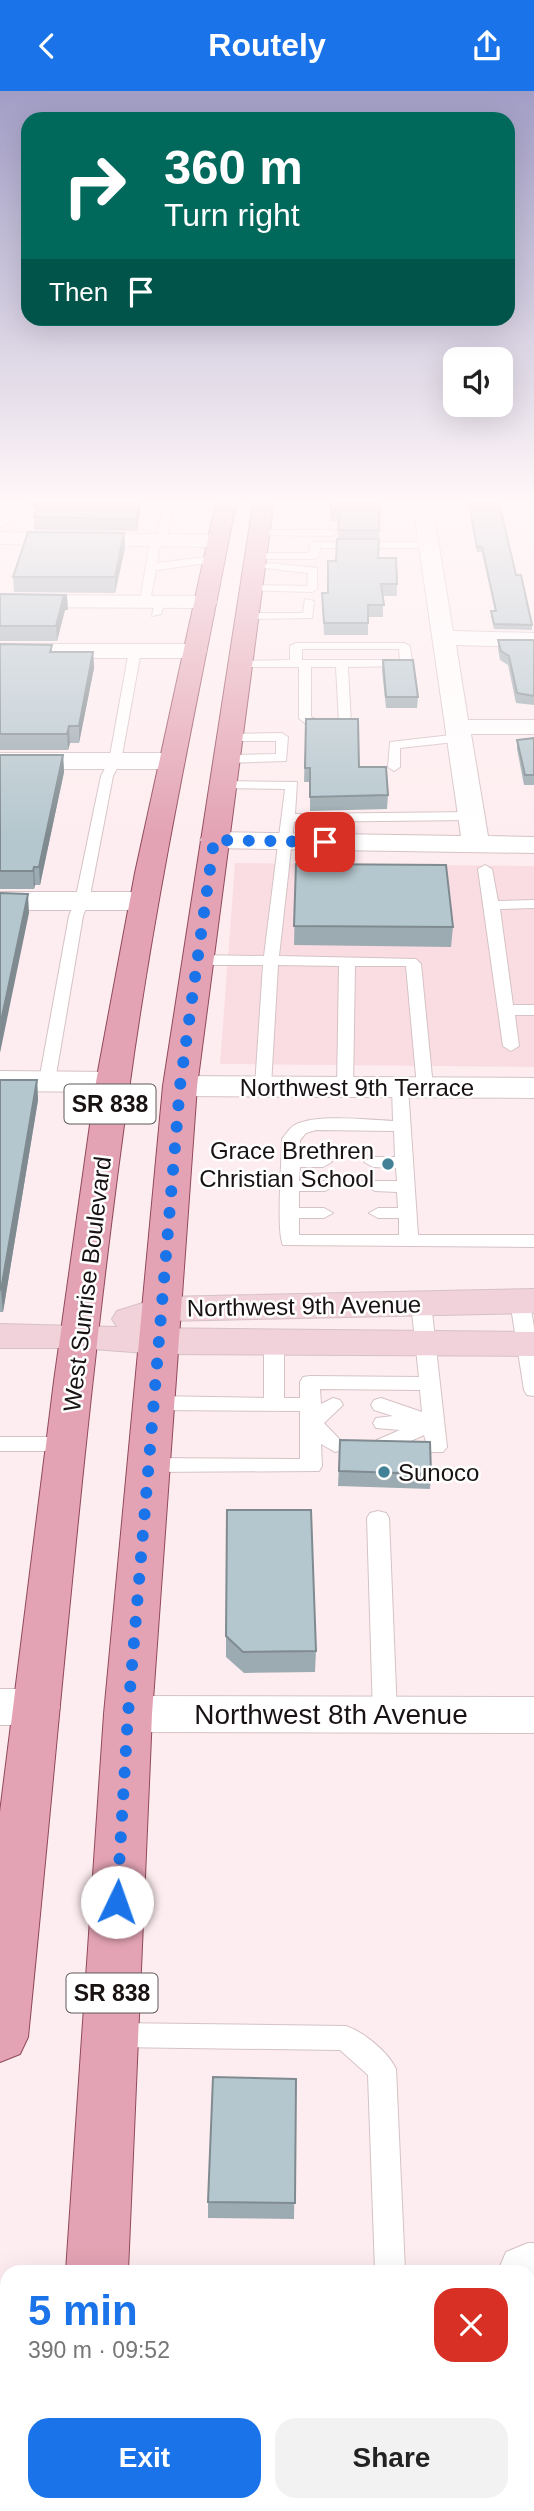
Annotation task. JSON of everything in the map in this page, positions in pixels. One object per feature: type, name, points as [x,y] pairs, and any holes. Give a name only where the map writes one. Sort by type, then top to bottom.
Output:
[{"type":"main road","name":"West Sunrise Boulevard","points":[[0,2037],[18,1707],[67,1444],[113,1082],[162,808],[204,611]]},
{"type":"main road","name":"SR 838","points":[[97,2265],[128,1714],[180,1086],[248,611]]},
{"type":"main road","points":[[162,808],[187,835],[197,839],[214,840]]},
{"type":"main road","name":"Northwest 9th Avenue","points":[[0,1336],[79,1336],[421,1303],[527,1301]]},
{"type":"main road","name":"Northwest 9th Avenue","points":[[161,1326],[274,1343],[531,1344]]},
{"type":"street","points":[[440,611],[471,816],[480,857]]},
{"type":"street","points":[[444,638],[534,640]]},
{"type":"street","points":[[0,651],[196,651]]},
{"type":"street","points":[[459,732],[534,727]]},
{"type":"street","points":[[0,761],[172,761]]},
{"type":"street","points":[[214,840],[287,830],[345,830],[480,857],[534,845]]},
{"type":"street","points":[[0,901],[144,901]]},
{"type":"street","points":[[0,1081],[113,1082]]},
{"type":"street","name":"Northwest 9th Terrace","points":[[180,1086],[534,1088]]},
{"type":"street","name":"Northwest 8th Avenue","points":[[128,1714],[534,1715]]},
{"type":"lane","points":[[287,611],[308,616],[308,611]]},
{"type":"lane","points":[[240,664],[300,664],[342,664],[406,663],[404,646],[296,646],[300,664],[305,718],[314,726],[334,727],[345,724],[342,664]]},
{"type":"lane","points":[[47,1081],[76,916],[82,901],[107,776],[115,761],[135,651]]},
{"type":"lane","points":[[394,768],[394,745],[459,732]]},
{"type":"lane","points":[[226,760],[292,785],[271,960],[263,1086]]},
{"type":"lane","points":[[345,830],[471,816]]},
{"type":"lane","points":[[480,857],[492,905],[511,1046]]},
{"type":"lane","points":[[492,905],[534,904]]},
{"type":"lane","points":[[197,960],[406,961],[413,964],[412,1087],[402,1126],[409,1241]]},
{"type":"lane","points":[[345,1087],[347,960]]},
{"type":"lane","points":[[506,1010],[534,1010]]},
{"type":"lane","points":[[402,1126],[316,1125],[300,1129],[291,1139],[290,1241],[534,1241]]},
{"type":"lane","points":[[291,1161],[323,1161]]},
{"type":"lane","points":[[373,1162],[404,1163]]},
{"type":"lane","points":[[291,1186],[325,1186]]},
{"type":"lane","points":[[375,1186],[406,1187]]},
{"type":"lane","points":[[290,1213],[324,1213]]},
{"type":"lane","points":[[378,1213],[407,1213]]},
{"type":"lane","points":[[527,1301],[534,1390]]},
{"type":"lane","points":[[421,1303],[436,1447]]},
{"type":"lane","points":[[274,1343],[274,1405]]},
{"type":"lane","points":[[149,1465],[312,1466],[310,1382],[430,1384]]},
{"type":"lane","points":[[154,1403],[274,1405],[311,1414],[333,1414]]},
{"type":"lane","points":[[311,1414],[335,1445]]},
{"type":"lane","points":[[382,1414],[434,1423]]},
{"type":"lane","points":[[384,1445],[434,1423]]},
{"type":"lane","points":[[0,1444],[67,1444]]},
{"type":"lane","points":[[378,1518],[385,1714]]},
{"type":"lane","points":[[110,2035],[346,2038],[382,2069],[390,2265]]},
{"type":"shaded area","points":[[235,863],[534,866],[534,1067],[220,1064]]},
{"type":"building","points":[[0,611],[60,611],[56,626],[0,626]]},
{"type":"building","points":[[323,611],[368,611],[368,623],[324,623]]},
{"type":"building","points":[[491,611],[529,611],[532,625],[494,624]]},
{"type":"building","points":[[498,640],[534,640],[534,696],[517,693],[509,656],[501,651]]},
{"type":"building","points":[[0,644],[52,645],[50,652],[93,652],[79,726],[69,726],[67,734],[0,734]]},
{"type":"building","points":[[383,660],[413,660],[418,697],[386,697]]},
{"type":"building","points":[[306,719],[358,719],[359,767],[386,767],[388,795],[310,797],[310,768],[305,768]]},
{"type":"building","points":[[534,738],[534,775],[525,775],[517,740]]},
{"type":"building","points":[[0,755],[63,755],[39,867],[34,867],[33,871],[0,871]]},
{"type":"building","points":[[296,864],[446,865],[453,927],[294,926]]},
{"type":"building","points":[[0,893],[28,894],[0,1026]]},
{"type":"building","points":[[0,1080],[37,1080],[1,1290],[0,1290]]},
{"type":"building","points":[[340,1440],[430,1442],[431,1474],[339,1471]]},
{"type":"building","points":[[227,1510],[311,1510],[316,1651],[243,1652],[226,1636]]},
{"type":"building","points":[[213,2077],[296,2079],[295,2203],[208,2202]]},
{"type":"place","name":"Grace Brethren Christian School","points":[[388,1164]]},
{"type":"place","name":"Sunoco","points":[[384,1472]]},
{"type":"route","points":[[117,1902],[128,1714],[180,1086],[214,840],[325,842]]}]
